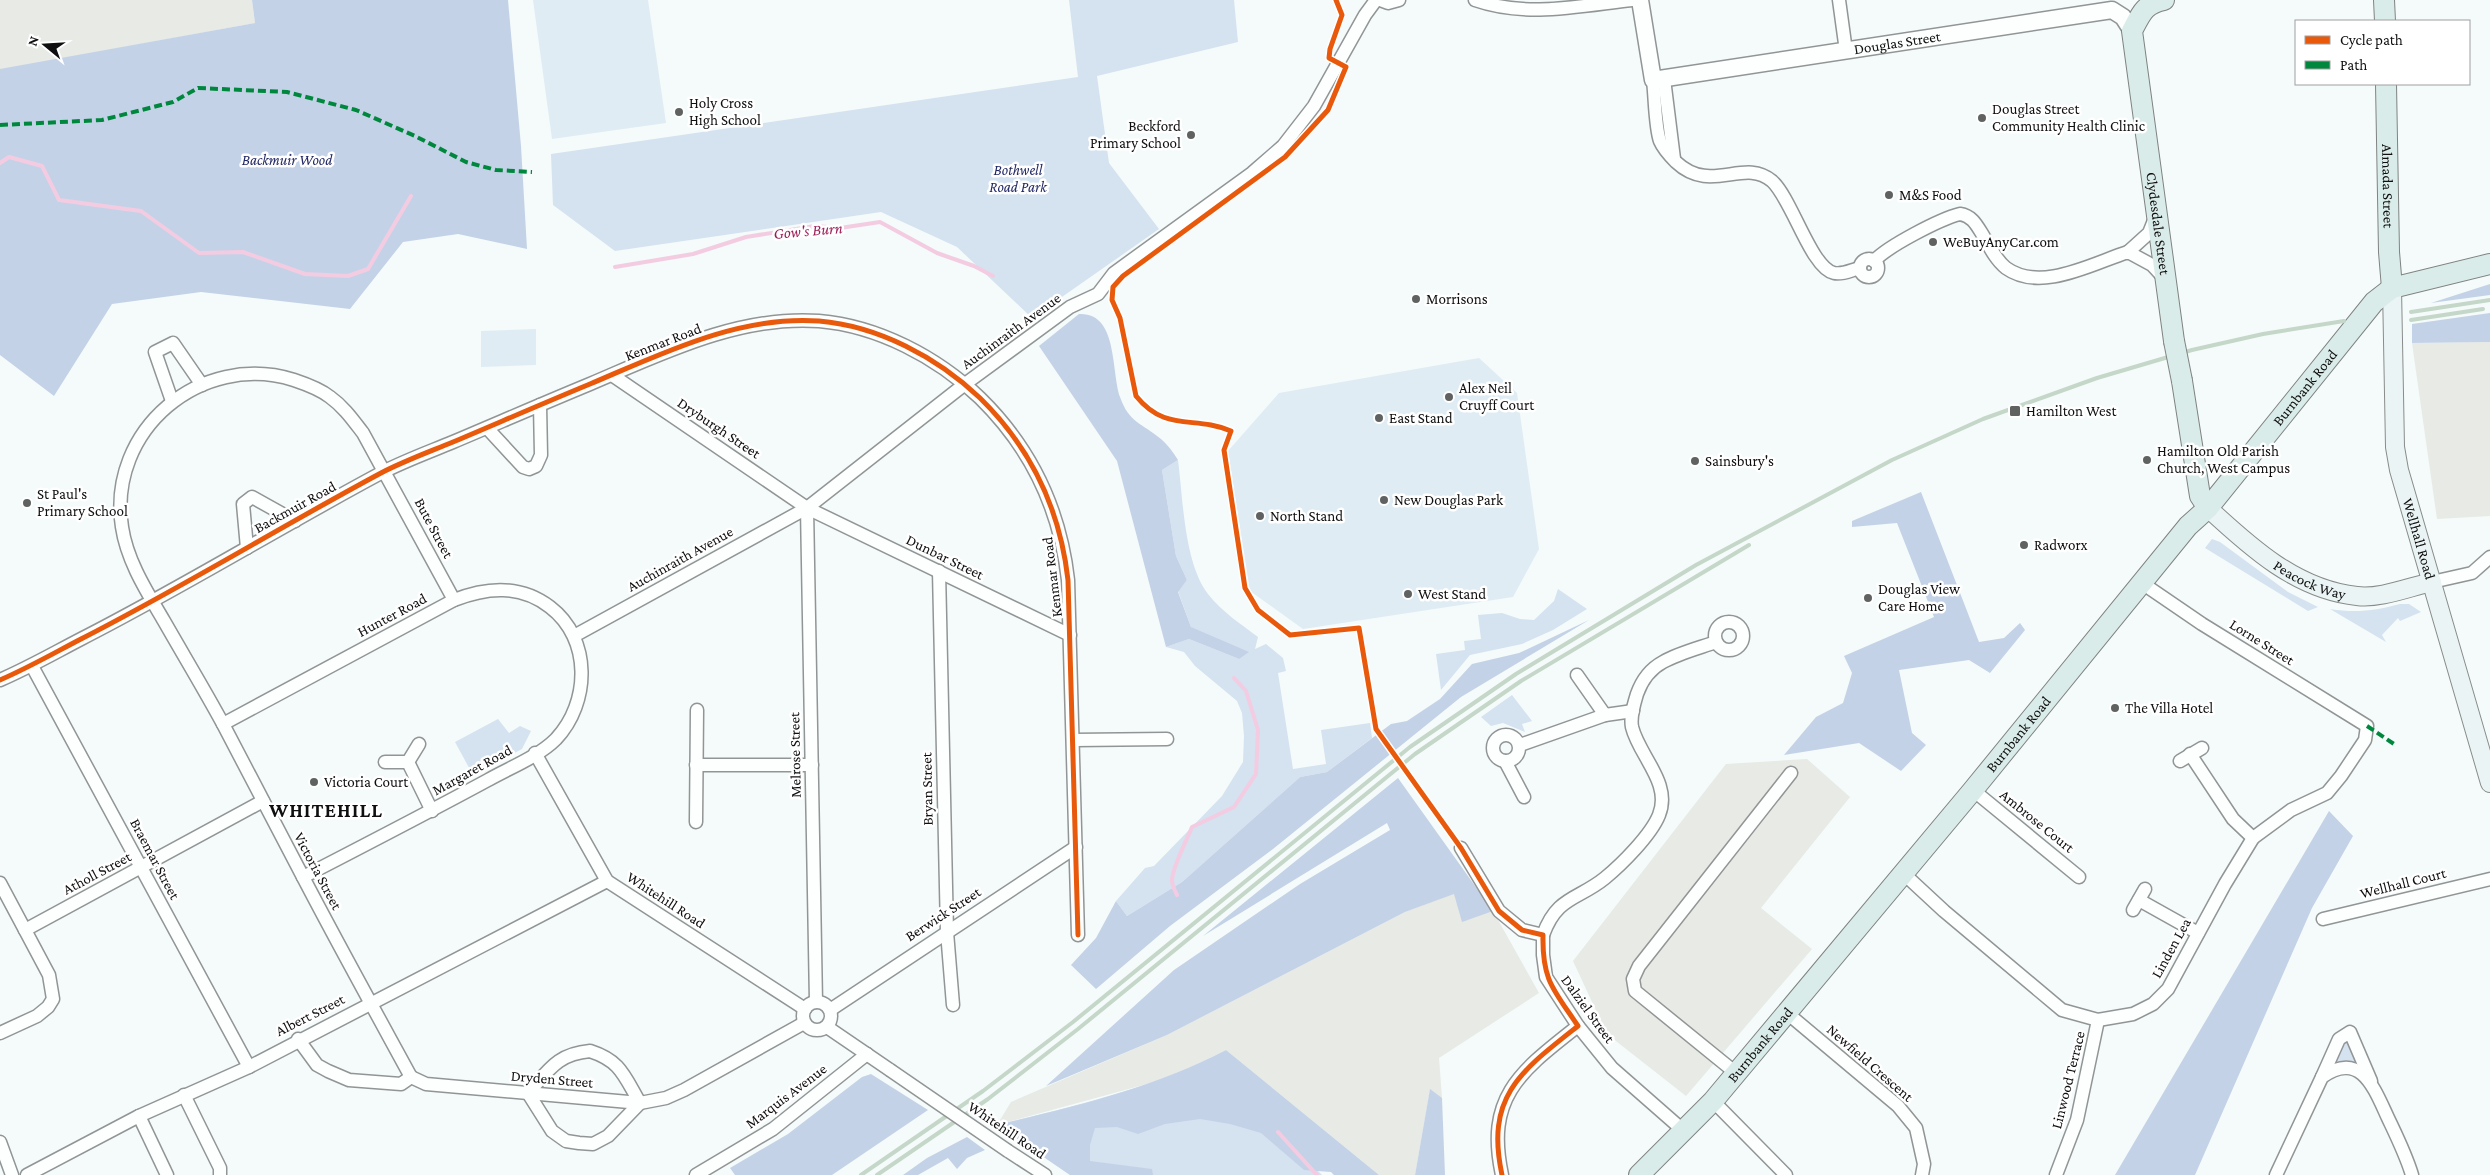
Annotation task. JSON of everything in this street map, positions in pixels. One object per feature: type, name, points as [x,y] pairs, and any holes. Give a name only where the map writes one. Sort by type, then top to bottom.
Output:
[{"type":"main road","points":[[2384,0],[2385,20]]},
{"type":"main road","points":[[2132,31],[2140,16],[2152,1]]},
{"type":"main road","name":"Clydesdale Street","points":[[2132,31],[2174,341],[2200,496],[2208,508]]},
{"type":"main road","name":"Almada Street","points":[[2386,85],[2389,252],[2392,288]]},
{"type":"main road","points":[[2392,288],[2490,264]]},
{"type":"main road","name":"Burnbank Road","points":[[1639,1175],[1685,1132],[1713,1101],[1973,790],[2188,526],[2208,508],[2336,346],[2374,302],[2392,288]]},
{"type":"main road","name":"Wellhall Road","points":[[2392,288],[2395,447],[2410,512],[2487,758],[2490,783]]},
{"type":"main road","name":"Clydesdale Street","points":[[2188,526],[2193,458]]},
{"type":"main road","name":"Peacock Way","points":[[2208,508],[2229,527],[2293,576],[2323,590],[2358,597],[2432,582]]},
{"type":"street","points":[[1378,0],[1388,3],[1399,0]]},
{"type":"street","name":"Auchinraith Avenue","points":[[574,636],[806,508],[965,384],[1070,307],[1098,294],[1114,273],[1252,173],[1282,146],[1314,106],[1364,15],[1378,0]]},
{"type":"street","points":[[1475,0],[1515,10],[1548,10],[1632,0]]},
{"type":"street","points":[[1640,0],[1674,159],[1685,170],[1703,177],[1750,172],[1765,176],[1775,185],[1785,200],[1823,268],[1839,274],[1860,268],[1866,260],[1874,261],[1885,252],[1943,220],[1960,214],[1973,219],[1997,259],[2007,268],[2031,277],[2052,276],[2128,252],[2148,233],[2157,210]]},
{"type":"street","points":[[1651,0],[1658,80]]},
{"type":"street","points":[[1839,0],[1846,51]]},
{"type":"street","name":"Douglas Street","points":[[1658,80],[1846,51],[2116,5],[2132,31]]},
{"type":"street","points":[[2128,252],[2152,265],[2167,282]]},
{"type":"street","name":"Kenmar Road","points":[[612,375],[733,329],[759,324],[818,321],[842,325],[893,341],[932,360],[965,384],[1013,434],[1040,477],[1057,522],[1065,555],[1074,740],[1078,935]]},
{"type":"street","points":[[172,401],[156,352],[173,343],[202,385]]},
{"type":"street","name":"Bute Street","points":[[202,385],[225,376],[279,375],[303,383],[328,395],[347,411],[364,433],[454,600]]},
{"type":"street","name":"Backmuir Road","points":[[0,680],[32,666],[153,602],[385,471],[612,375]]},
{"type":"street","name":"Dryburgh Street","points":[[612,375],[806,508]]},
{"type":"street","name":"Victoria Street","points":[[202,385],[172,401],[148,425],[131,456],[123,480],[119,504],[128,552],[153,602],[223,724],[303,878],[411,1077]]},
{"type":"street","points":[[487,428],[523,467],[529,469],[536,466],[541,456],[540,405]]},
{"type":"street","points":[[247,548],[243,504],[252,498],[295,521]]},
{"type":"street","name":"Dunbar Street","points":[[806,508],[1070,635]]},
{"type":"street","name":"Melrose Street","points":[[806,508],[812,765],[810,1005]]},
{"type":"street","points":[[2432,582],[2472,574],[2490,556]]},
{"type":"street","name":"Bryan Street","points":[[939,571],[947,932],[953,1005]]},
{"type":"street","name":"Lorne Street","points":[[2142,583],[2202,624],[2367,726]]},
{"type":"street","name":"Hunter Road","points":[[223,724],[454,600],[474,592],[491,589],[523,594],[550,607],[574,636]]},
{"type":"street","name":"Margaret Road","points":[[303,878],[536,754],[554,740],[571,721],[578,701],[582,680],[574,636]]},
{"type":"street","points":[[1461,848],[1499,911],[1515,927],[1544,935],[1560,906],[1605,878],[1644,837],[1659,814],[1662,805],[1660,787],[1632,727],[1633,711],[1642,682],[1654,668],[1663,662],[1716,642]]},
{"type":"street","name":"Braemar Street","points":[[32,666],[249,1067]]},
{"type":"street","points":[[1577,675],[1605,715]]},
{"type":"street","points":[[696,710],[696,822]]},
{"type":"street","points":[[1520,744],[1605,715],[1633,711]]},
{"type":"street","name":"Linden Lea","points":[[1903,873],[2062,1010],[2098,1020],[2133,1014],[2153,1004],[2168,989],[2253,838],[2291,810],[2327,793],[2365,740],[2367,726]]},
{"type":"street","points":[[1510,735],[1520,744],[1516,757],[1505,761],[1497,758],[1493,750],[1498,738],[1510,735]]},
{"type":"street","points":[[1074,740],[1167,739]]},
{"type":"street","points":[[408,762],[419,744]]},
{"type":"street","points":[[2202,748],[2185,758],[2233,819],[2253,838]]},
{"type":"street","name":"Whitehill Road","points":[[536,754],[607,881],[810,1005]]},
{"type":"street","points":[[1505,761],[1524,797]]},
{"type":"street","points":[[385,762],[408,762]]},
{"type":"street","points":[[408,762],[432,810]]},
{"type":"street","points":[[696,765],[812,765]]},
{"type":"street","points":[[1736,1073],[1635,991],[1633,979],[1639,966],[1791,773]]},
{"type":"street","name":"Ambrose Court","points":[[1973,790],[2079,877]]},
{"type":"street","name":"Atholl Street","points":[[25,930],[263,802]]},
{"type":"street","name":"Berwick Street","points":[[830,1010],[1076,848]]},
{"type":"street","name":"Wellhall Court","points":[[2323,919],[2490,878]]},
{"type":"street","name":"Albert Street","points":[[27,1175],[139,1116],[249,1067],[298,1039],[607,881]]},
{"type":"street","points":[[0,883],[49,975],[53,999],[48,1007],[37,1016],[0,1033]]},
{"type":"street","points":[[2139,900],[2198,933]]},
{"type":"street","name":"Dalziel Street","points":[[1544,935],[1543,955],[1546,977],[1578,1026],[1612,1068],[1685,1132]]},
{"type":"street","points":[[824,1004],[830,1010],[831,1019],[827,1027],[815,1030],[804,1023],[802,1016],[810,1005],[824,1004]]},
{"type":"street","name":"Newfield Crescent","points":[[1787,1013],[1898,1106],[1916,1128],[1924,1164],[1922,1175]]},
{"type":"street","name":"Linwood Terrace","points":[[2056,1175],[2078,1120],[2098,1020]]},
{"type":"street","name":"Dryden Street","points":[[411,1077],[426,1084],[640,1103],[666,1098],[684,1090],[804,1023]]},
{"type":"street","points":[[1502,1175],[1498,1154],[1498,1124],[1507,1096],[1529,1065],[1578,1026]]},
{"type":"street","name":"Whitehill Road","points":[[827,1027],[1045,1175]]},
{"type":"street","points":[[2276,1175],[2339,1039],[2350,1032],[2407,1156],[2412,1175]]},
{"type":"street","points":[[298,1039],[317,1066],[349,1080],[401,1084],[411,1077]]},
{"type":"street","points":[[590,1051],[604,1055],[617,1064],[640,1103],[608,1136],[593,1144],[579,1143],[566,1141],[552,1130],[528,1093],[559,1058],[573,1052],[590,1051]]},
{"type":"street","name":"Marquis Avenue","points":[[696,1175],[773,1129],[867,1054]]},
{"type":"street","points":[[2322,1077],[2333,1070],[2346,1067],[2358,1071],[2371,1081]]},
{"type":"street","points":[[184,1095],[220,1168],[220,1175]]},
{"type":"street","points":[[1713,1101],[1786,1175]]},
{"type":"street","points":[[139,1116],[168,1175]]},
{"type":"street","points":[[0,1142],[12,1175]]},
{"type":"shaded area","points":[[0,0],[252,0],[255,23],[0,70]]},
{"type":"shaded area","points":[[533,0],[648,0],[666,123],[552,139]]},
{"type":"shaded area","points":[[536,329],[536,365],[481,367],[481,331]]},
{"type":"shaded area","points":[[2490,342],[2490,516],[2437,519],[2412,343]]},
{"type":"shaded area","name":"New Douglas Park","points":[[1479,358],[1517,393],[1539,549],[1513,597],[1303,629],[1250,591],[1228,451],[1279,393]]},
{"type":"shaded area","points":[[1807,759],[1850,797],[1761,908],[1812,949],[1686,1096],[1607,1034],[1573,961],[1726,764]]},
{"type":"shaded area","points":[[1455,893],[1493,911],[1539,993],[1439,1058],[1442,1098],[1430,1090],[1415,1175],[1379,1175],[1226,1050],[1169,1078],[997,1125],[1011,1102],[1167,1035],[1405,912]]},
{"type":"green space","name":"Backmuir Wood","points":[[252,0],[508,0],[521,146],[527,249],[458,234],[403,242],[350,309],[201,292],[112,304],[54,396],[0,355],[0,69],[255,23]]},
{"type":"green space","name":"Bothwell Road Park","points":[[1069,0],[1234,0],[1238,42],[1097,76],[1109,163],[1159,229],[1032,318],[957,247],[881,212],[615,251],[553,205],[551,154],[1078,77]]},
{"type":"green space","points":[[2490,284],[2490,295],[2431,303]]},
{"type":"green space","points":[[2490,313],[2490,342],[2412,343],[2412,324]]},
{"type":"green space","points":[[1079,314],[1092,316],[1101,322],[1107,332],[1111,345],[1117,386],[1120,397],[1128,412],[1137,422],[1164,441],[1178,460],[1162,470],[1176,556],[1187,580],[1178,592],[1191,627],[1249,652],[1239,659],[1189,639],[1166,647],[1117,461],[1039,346]]},
{"type":"green space","points":[[1178,460],[1189,548],[1200,581],[1219,606],[1258,637],[1255,649],[1266,644],[1283,658],[1286,671],[1278,673],[1293,769],[1326,764],[1321,730],[1370,723],[1372,738],[1327,772],[1300,777],[1182,882],[1127,916],[1116,901],[1145,868],[1154,866],[1222,796],[1243,762],[1244,736],[1242,713],[1237,701],[1195,666],[1184,652],[1166,647],[1189,639],[1239,659],[1191,627],[1178,591],[1187,580],[1176,556],[1162,470]]},
{"type":"green space","points":[[1921,492],[1979,642],[2004,638],[2020,623],[2025,630],[1990,673],[1969,660],[1899,670],[1912,733],[1926,745],[1901,771],[1859,743],[1784,755],[1816,717],[1843,703],[1852,673],[1844,656],[1934,617],[1897,523],[1852,527],[1852,521]]},
{"type":"green space","points":[[2212,539],[2220,542],[2288,592],[2318,607],[2308,611],[2205,548]]},
{"type":"green space","points":[[1558,589],[1587,609],[1553,630],[1522,644],[1470,655],[1441,690],[1436,654],[1465,650],[1464,641],[1481,639],[1478,615],[1502,613],[1520,619],[1534,620],[1554,601]]},
{"type":"green space","points":[[2409,604],[2421,612],[2400,621],[2398,618],[2382,635],[2386,642],[2330,609],[2365,611]]},
{"type":"green space","points":[[1589,620],[1461,697],[1273,849],[1170,926],[1096,989],[1071,965],[1096,938],[1116,901],[1127,916],[1182,882],[1300,777],[1327,772],[1391,724],[1407,721],[1440,699],[1472,664],[1519,653]]},
{"type":"green space","points":[[1512,695],[1532,721],[1522,724],[1525,732],[1503,723],[1491,726],[1481,717]]},
{"type":"green space","points":[[498,719],[509,733],[520,726],[531,731],[522,749],[473,775],[455,742]]},
{"type":"green space","points":[[1398,778],[1493,911],[1462,922],[1454,894],[1405,912],[1167,1035],[1046,1086],[1174,970],[1300,884],[1390,830],[1387,823],[1203,936]]},
{"type":"green space","points":[[2329,811],[2353,836],[2312,908],[2195,1175],[2115,1175]]},
{"type":"green space","points":[[2343,1042],[2348,1042],[2358,1065],[2335,1064],[2334,1061]]},
{"type":"green space","points":[[1226,1050],[1379,1175],[1334,1175],[1331,1172],[1304,1170],[1261,1133],[1230,1124],[1200,1119],[1165,1124],[1138,1134],[1117,1127],[1095,1128],[1090,1145],[1090,1161],[1152,1169],[1153,1175],[1070,1175],[997,1125],[1114,1095],[1171,1075]]},
{"type":"green space","points":[[1209,1059],[1322,1175],[1070,1175],[997,1125],[1078,1105],[1131,1089]]},
{"type":"green space","points":[[871,1074],[928,1110],[832,1175],[735,1175],[730,1168],[788,1134],[862,1077]]},
{"type":"green space","points":[[1430,1089],[1442,1098],[1445,1175],[1415,1175]]},
{"type":"green space","points":[[967,1137],[985,1150],[967,1158],[957,1169],[948,1158],[918,1175],[903,1175],[927,1158]]},
{"type":"waterway","points":[[0,163],[9,157],[42,166],[59,200],[141,211],[199,253],[243,252],[305,274],[348,276],[368,269],[411,196]]},
{"type":"waterway","name":"Gow's Burn","points":[[615,267],[693,254],[746,237],[815,226],[840,228],[880,222],[937,253],[974,266],[993,276]]},
{"type":"waterway","points":[[1177,895],[1172,884],[1173,875],[1192,827],[1234,807],[1256,774],[1258,730],[1246,691],[1234,678]]},
{"type":"waterway","points":[[1278,1132],[1317,1175]]},
{"type":"railway","points":[[2411,312],[2490,300]]},
{"type":"railway","points":[[2411,320],[2483,309]]},
{"type":"railway","points":[[861,1175],[983,1091],[1073,1022],[1410,747],[1516,674],[1696,565],[1892,460],[1983,419],[2097,378],[2192,350],[2263,334],[2344,321]]},
{"type":"railway","points":[[877,1175],[988,1099],[1078,1029],[1415,754],[1521,681],[1749,545]]},
{"type":"marked path","points":[[0,125],[102,120],[173,102],[198,88],[287,92],[356,110],[415,136],[466,162],[496,170],[532,172]]},
{"type":"marked path","points":[[2367,726],[2394,744]]},
{"type":"cycle path","points":[[1336,0],[1342,15],[1330,49],[1329,58],[1346,67],[1328,110],[1285,157],[1123,276],[1113,287],[1112,300],[1120,318],[1136,396],[1158,415],[1169,419],[1218,426],[1231,431],[1224,450],[1245,588],[1258,610],[1290,635],[1359,628],[1376,729],[1461,848],[1499,911],[1522,930],[1543,935],[1543,951],[1547,975],[1556,994],[1578,1026],[1524,1072],[1512,1088],[1504,1105],[1499,1125],[1498,1148],[1502,1175]]},
{"type":"cycle path","points":[[0,680],[119,619],[381,473],[673,349],[730,330],[759,324],[819,321],[863,329],[906,346],[926,357],[945,369],[980,398],[998,417],[1028,459],[1050,504],[1064,554],[1068,580],[1078,935]]},
{"type":"place","name":"Holy Cross High School","points":[[679,112]]},
{"type":"place","name":"Douglas Street Community Health Clinic","points":[[1982,118]]},
{"type":"place","name":"Beckford Primary School","points":[[1191,135]]},
{"type":"place","name":"M&S Food","points":[[1889,195]]},
{"type":"place","name":"WeBuyAnyCar.com","points":[[1933,242]]},
{"type":"place","name":"Morrisons","points":[[1416,299]]},
{"type":"place","name":"Alex Neil Cruyff Court","points":[[1449,397]]},
{"type":"place","name":"Hamilton West","points":[[2015,411]]},
{"type":"place","name":"East Stand","points":[[1379,418]]},
{"type":"place","name":"Hamilton Old Parish Church, West Campus","points":[[2147,460]]},
{"type":"place","name":"Sainsbury's","points":[[1695,461]]},
{"type":"place","name":"New Douglas Park","points":[[1384,500]]},
{"type":"place","name":"St Paul's Primary School","points":[[27,503]]},
{"type":"place","name":"North Stand","points":[[1260,516]]},
{"type":"place","name":"Radworx","points":[[2024,545]]},
{"type":"place","name":"West Stand","points":[[1408,594]]},
{"type":"place","name":"Douglas View Care Home","points":[[1868,598]]},
{"type":"place","name":"The Villa Hotel","points":[[2115,708]]},
{"type":"place","name":"Victoria Court","points":[[314,782]]},
{"type":"district","name":"WHITEHILL","points":[[326,810]]}]
